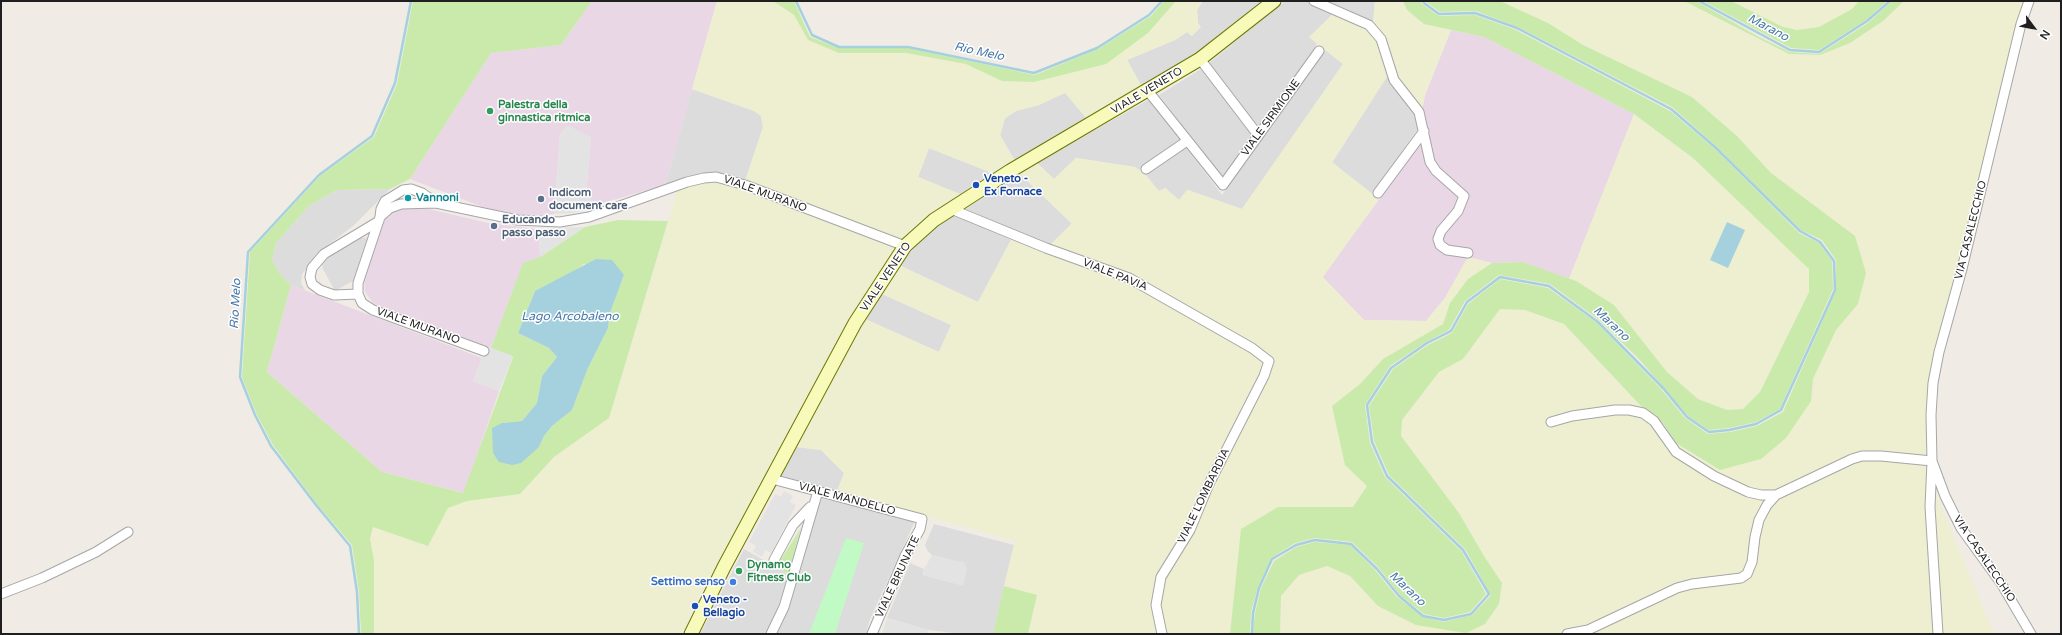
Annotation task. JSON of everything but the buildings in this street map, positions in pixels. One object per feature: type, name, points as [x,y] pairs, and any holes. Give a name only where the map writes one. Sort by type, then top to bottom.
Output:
[{"type":"main road","name":"VIALE VENETO","points":[[691,634],[855,323],[905,246],[929,224],[1010,171],[1200,59],[1274,1]]},
{"type":"street","points":[[1314,1],[1369,25],[1375,30],[1381,39],[1394,80],[1419,112],[1430,162],[1436,171],[1464,196],[1458,211],[1440,231],[1438,239],[1440,245],[1447,250],[1468,253]]},
{"type":"street","name":"VIA CASALECCHIO","points":[[1938,634],[1930,507],[1932,461],[1931,415],[1933,382],[1938,352],[1962,269],[2021,24],[2029,1]]},
{"type":"street","name":"VIALE SIRMIONE","points":[[1187,140],[1222,185],[1319,51]]},
{"type":"street","points":[[1200,59],[1258,135]]},
{"type":"street","points":[[1146,169],[1187,140],[1148,91]]},
{"type":"street","points":[[1378,192],[1424,131]]},
{"type":"street","name":"VIALE MURANO","points":[[484,351],[373,310],[362,303],[358,294],[334,295],[320,290],[312,284],[310,277],[312,268],[324,254],[380,219],[390,208],[402,204],[436,203],[517,220],[560,222],[589,217],[687,182],[716,177],[745,185],[905,246]]},
{"type":"street","name":"VIALE MURANO","points":[[396,193],[411,189],[422,193],[436,203]]},
{"type":"street","points":[[358,294],[358,283],[380,219],[381,209],[385,201],[396,193],[402,204]]},
{"type":"street","name":"VIALE PAVIA","points":[[951,209],[1046,248],[1129,278],[1252,348],[1269,361]]},
{"type":"street","name":"VIALE LOMBARDIA","points":[[1162,634],[1156,605],[1161,577],[1190,530],[1209,484],[1264,376],[1269,361]]},
{"type":"street","points":[[1552,422],[1572,416],[1615,410],[1629,410],[1643,413],[1654,421],[1676,452],[1714,476],[1748,492],[1761,495],[1776,495]]},
{"type":"street","points":[[1567,634],[1588,630],[1677,588],[1692,584],[1742,578],[1750,569],[1759,520],[1767,505],[1776,495],[1840,464],[1862,456],[1881,456],[1932,461]]},
{"type":"street","name":"VIA CASALECCHIO","points":[[1932,461],[1945,496],[1961,528],[2001,583],[2031,634]]},
{"type":"street","name":"VIALE MANDELLO","points":[[772,479],[922,519]]},
{"type":"street","points":[[772,634],[784,607],[818,491]]},
{"type":"street","points":[[774,560],[793,525],[810,507],[813,508]]},
{"type":"street","name":"VIALE BRUNATE","points":[[872,634],[905,556],[920,529],[922,519]]},
{"type":"street","points":[[1,594],[42,578],[90,555],[128,532]]},
{"type":"shaded area","points":[[592,1],[717,1],[665,185],[596,205],[586,195],[591,137],[560,134],[554,214],[540,216],[508,214],[488,209],[410,179],[491,53],[561,45]]},
{"type":"shaded area","points":[[1203,1],[1266,1],[1197,55],[1142,87],[1127,60],[1175,40],[1187,32],[1192,36],[1198,23],[1197,10]]},
{"type":"shaded area","points":[[1285,1],[1307,1],[1335,12],[1310,37],[1317,44],[1259,128],[1209,63]]},
{"type":"shaded area","points":[[1324,1],[1375,1],[1373,23]]},
{"type":"shaded area","points":[[1451,30],[1484,37],[1634,114],[1569,279],[1523,262],[1492,263],[1468,257],[1445,298],[1426,321],[1364,320],[1322,277],[1422,141],[1424,148],[1438,167],[1434,160],[1422,111],[1425,95]],"holes":[[[1439,168],[1464,189],[1468,195],[1466,204],[1461,213],[1444,233],[1442,239],[1449,247],[1434,240],[1459,201],[1458,193]]]},
{"type":"shaded area","points":[[1325,50],[1343,64],[1242,209],[1188,190],[1179,200],[1165,188],[1159,192],[1145,174],[1186,147],[1222,195]]},
{"type":"shaded area","points":[[1201,69],[1252,135],[1223,178],[1159,95]]},
{"type":"shaded area","points":[[1388,75],[1391,85],[1416,115],[1420,126],[1372,194],[1332,163]]},
{"type":"shaded area","points":[[692,89],[754,111],[761,116],[763,127],[745,181],[729,175],[711,172],[665,185]]},
{"type":"shaded area","points":[[1065,92],[1087,119],[1015,161],[1000,135],[1005,118],[1016,111],[1039,105]]},
{"type":"shaded area","points":[[1150,99],[1182,140],[1139,170],[1135,167],[1076,158],[1054,179],[1037,163]]},
{"type":"shaded area","points":[[567,125],[591,137],[586,195],[596,205],[573,213],[554,214],[560,134]]},
{"type":"shaded area","points":[[929,148],[992,173],[960,194],[918,177]]},
{"type":"shaded area","points":[[1020,174],[1072,224],[1050,245],[966,209]]},
{"type":"shaded area","points":[[390,189],[353,226],[323,249],[302,274],[301,283],[305,290],[291,285],[280,274],[272,260],[276,243],[309,206],[337,190]]},
{"type":"shaded area","points":[[416,206],[488,223],[539,229],[540,257],[523,264],[491,348],[373,303],[365,292],[364,279],[387,214],[394,209]]},
{"type":"shaded area","points":[[954,214],[1011,240],[978,302],[899,265],[924,236]]},
{"type":"shaded area","points":[[585,227],[540,257],[539,229]]},
{"type":"shaded area","points":[[357,238],[367,238],[353,281],[335,291],[323,269],[322,264],[328,255]]},
{"type":"shaded area","points":[[291,285],[482,358],[473,381],[499,391],[464,493],[382,472],[267,372]]},
{"type":"shaded area","points":[[880,293],[951,325],[939,352],[865,319]]},
{"type":"shaded area","points":[[486,346],[513,356],[499,391],[473,381]]},
{"type":"shaded area","points":[[796,447],[821,450],[844,473],[837,491],[781,476]]},
{"type":"shaded area","points":[[784,491],[793,496],[790,502],[796,505],[771,553],[765,550],[762,557],[753,552],[756,546],[749,542],[775,494],[781,497]]},
{"type":"shaded area","points":[[821,498],[915,521],[870,619],[866,634],[777,634],[789,608]]},
{"type":"shaded area","points":[[934,524],[1014,545],[993,634],[963,634],[928,630],[887,618],[910,563],[924,569],[923,575],[963,585],[959,562],[932,555],[927,550],[925,545]]},
{"type":"shaded area","points":[[744,549],[788,574],[779,604],[766,634],[700,634]]},
{"type":"shaded area","points":[[932,555],[959,562],[963,561],[967,568],[963,586],[923,575],[924,569]]},
{"type":"shaded area","points":[[887,618],[928,630],[927,634],[882,634]]},
{"type":"green space","points":[[413,1],[592,1],[561,45],[491,53],[410,179],[390,189],[337,190],[309,206],[276,243],[272,260],[280,274],[291,285],[267,372],[382,472],[463,493],[513,357],[491,348],[523,263],[540,257],[585,227],[618,220],[668,221],[609,418],[554,457],[520,494],[467,501],[448,508],[428,546],[373,527],[370,539],[374,561],[374,634],[361,634],[359,592],[352,545],[317,504],[273,445],[257,415],[242,377],[250,252],[320,176],[374,137],[397,84]],"holes":[[[584,264],[624,275],[610,313],[608,328],[588,368],[572,410],[552,426],[544,436],[539,447],[502,423],[522,421],[537,403],[542,376],[557,357],[549,348],[518,333],[535,291],[571,274]]]},
{"type":"green space","points":[[717,1],[773,1],[794,15],[808,40],[839,53],[906,53],[966,64],[1002,81],[1034,82],[1066,73],[1148,33],[1176,1],[1203,1],[1197,10],[1198,23],[1201,27],[1192,36],[1187,32],[1175,40],[1127,60],[1142,87],[1087,119],[1065,93],[1039,105],[1016,111],[1005,118],[1000,135],[1015,161],[992,173],[929,148],[918,177],[960,194],[920,221],[900,241],[745,181],[763,127],[761,116],[754,111],[692,89]]},
{"type":"green space","points":[[773,1],[794,1],[810,37],[839,48],[907,48],[1035,75],[1098,49],[1151,16],[1164,1],[1176,1],[1148,33],[1106,64],[1034,82],[1002,81],[966,64],[906,53],[839,53],[808,40],[794,15]]},
{"type":"green space","points":[[1375,1],[1403,1],[1407,10],[1424,24],[1451,30],[1425,95],[1422,111],[1397,78],[1373,23]]},
{"type":"green space","points":[[1403,1],[1421,1],[1422,4],[1439,16],[1475,15],[1516,30],[1670,111],[1714,148],[1799,233],[1819,243],[1832,261],[1833,289],[1780,409],[1756,422],[1729,428],[1709,430],[1688,416],[1639,359],[1599,320],[1550,284],[1499,275],[1465,301],[1449,330],[1426,342],[1390,366],[1365,405],[1370,443],[1385,477],[1462,552],[1486,594],[1470,612],[1444,618],[1424,614],[1400,595],[1378,567],[1352,542],[1315,538],[1295,543],[1271,558],[1258,587],[1251,612],[1250,634],[1230,634],[1241,529],[1278,507],[1353,507],[1367,486],[1345,465],[1332,406],[1360,384],[1383,359],[1443,324],[1450,303],[1468,279],[1492,263],[1523,262],[1576,281],[1614,305],[1667,372],[1698,399],[1727,410],[1743,409],[1760,392],[1809,292],[1809,269],[1693,158],[1634,114],[1484,37],[1424,24],[1407,10]]},
{"type":"green space","points":[[1425,1],[1502,2],[1548,23],[1583,45],[1692,97],[1737,136],[1771,173],[1855,236],[1866,273],[1858,304],[1836,330],[1813,379],[1811,401],[1786,438],[1761,459],[1720,470],[1676,443],[1663,423],[1640,405],[1564,324],[1525,310],[1500,309],[1463,359],[1439,372],[1402,420],[1401,436],[1459,513],[1484,556],[1502,583],[1499,604],[1485,624],[1466,633],[1416,625],[1378,606],[1350,576],[1327,566],[1299,575],[1281,596],[1280,634],[1253,634],[1255,613],[1261,588],[1274,561],[1296,547],[1315,542],[1350,545],[1375,570],[1397,597],[1423,617],[1444,622],[1472,615],[1491,595],[1465,549],[1389,475],[1374,441],[1369,406],[1393,369],[1428,345],[1452,333],[1468,304],[1500,279],[1548,288],[1597,323],[1661,389],[1685,418],[1708,434],[1730,432],[1757,426],[1783,412],[1836,290],[1836,260],[1822,240],[1801,230],[1716,146],[1672,107],[1518,27],[1476,11],[1440,12]]},
{"type":"green space","points":[[1499,1],[1684,1],[1789,54],[1820,55],[1850,43],[1883,21],[1904,1],[2024,1],[1959,269],[1943,323],[1929,462],[1937,497],[1994,634],[1280,634],[1281,596],[1299,575],[1327,566],[1350,576],[1378,606],[1416,625],[1485,624],[1499,604],[1502,583],[1484,556],[1459,513],[1401,436],[1402,421],[1439,372],[1463,359],[1500,309],[1525,310],[1564,324],[1640,405],[1663,423],[1676,443],[1698,457],[1811,401],[1813,379],[1836,330],[1858,304],[1866,273],[1795,193],[1771,173],[1737,136],[1692,97],[1583,45],[1548,23]]},
{"type":"green space","points":[[1684,1],[1696,1],[1759,37],[1790,52],[1819,54],[1868,23],[1892,1],[1904,1],[1883,21],[1850,43],[1820,55],[1789,54]]},
{"type":"green space","points":[[1703,1],[1731,1],[1783,27],[1797,30],[1819,27],[1852,9],[1859,1],[1887,1],[1866,20],[1819,50],[1791,48]]},
{"type":"green space","points":[[1731,1],[1859,1],[1852,9],[1819,27],[1797,30],[1783,27]]},
{"type":"green space","points":[[1335,12],[1367,28],[1378,40],[1388,75],[1332,162],[1379,199],[1323,277],[1364,320],[1426,321],[1445,298],[1468,257],[1492,263],[1468,279],[1450,303],[1443,324],[1383,359],[1360,384],[1332,406],[1345,465],[1367,486],[1353,507],[1278,507],[1241,529],[1230,634],[1164,634],[1158,605],[1163,578],[1271,362],[1209,320],[1153,286],[1130,275],[1050,245],[1072,223],[1020,174],[1037,163],[1054,179],[1076,158],[1135,167],[1145,174],[1159,191],[1165,188],[1179,200],[1187,190],[1242,209],[1343,64],[1309,37]]},
{"type":"green space","points":[[1634,114],[1693,158],[1810,269],[1809,292],[1760,392],[1743,409],[1727,410],[1698,399],[1667,372],[1614,305],[1569,279]]},
{"type":"green space","points":[[715,181],[743,189],[896,247],[858,307],[693,609],[682,634],[374,634],[374,561],[370,539],[373,527],[428,546],[448,508],[467,501],[520,494],[554,457],[609,418],[678,189],[704,182]]},
{"type":"green space","points":[[1011,240],[1127,282],[1249,351],[1265,363],[1187,529],[1158,576],[1158,634],[1028,634],[1037,595],[1004,586],[1015,541],[837,491],[844,473],[821,450],[796,447],[865,319],[939,352],[951,325],[880,293],[898,265],[978,302]]},
{"type":"green space","points":[[801,528],[788,574],[776,567]]},
{"type":"green space","points":[[846,538],[864,543],[835,634],[809,634]]},
{"type":"green space","points":[[1004,586],[1037,595],[1028,634],[993,634]]},
{"type":"water","points":[[1727,222],[1745,230],[1728,268],[1710,260]]},
{"type":"water","name":"Lago Arcobaleno","points":[[596,259],[612,260],[624,275],[610,313],[608,328],[588,368],[572,410],[552,426],[544,436],[539,447],[521,463],[512,465],[499,462],[493,453],[492,428],[502,423],[522,421],[537,403],[542,376],[557,357],[549,348],[518,333],[535,291]]},
{"type":"waterway","name":"Rio Melo","points":[[359,634],[357,592],[350,546],[316,505],[271,446],[255,415],[240,377],[248,252],[319,175],[372,136],[395,83],[411,1]]},
{"type":"waterway","name":"Rio Melo","points":[[796,1],[812,35],[839,47],[908,47],[1034,73],[1097,48],[1149,15],[1162,1]]},
{"type":"waterway","name":"Marano","points":[[1252,634],[1253,613],[1259,588],[1272,559],[1296,545],[1315,540],[1351,544],[1377,569],[1399,596],[1423,616],[1444,620],[1471,614],[1489,594],[1463,550],[1387,476],[1372,442],[1367,405],[1391,368],[1427,343],[1451,331],[1467,302],[1500,277],[1549,286],[1598,322],[1663,388],[1687,417],[1709,432],[1729,430],[1756,424],[1781,410],[1835,290],[1834,261],[1820,242],[1800,231],[1715,147],[1671,109],[1517,28],[1475,13],[1439,14],[1423,1]]},
{"type":"waterway","name":"Marano","points":[[1699,1],[1790,50],[1819,52],[1867,21],[1890,1]]},
{"type":"place","name":"Palestra della ginnastica ritmica","points":[[490,111]]},
{"type":"place","name":"Veneto - Ex Fornace","points":[[976,185]]},
{"type":"place","name":"Vannoni","points":[[408,198]]},
{"type":"place","name":"Indicom document care","points":[[541,199]]},
{"type":"place","name":"Educando passo passo","points":[[494,226]]},
{"type":"place","name":"Dynamo Fitness Club","points":[[739,571]]},
{"type":"place","name":"Settimo senso","points":[[733,582]]},
{"type":"place","name":"Veneto - Bellagio","points":[[695,606]]}]
